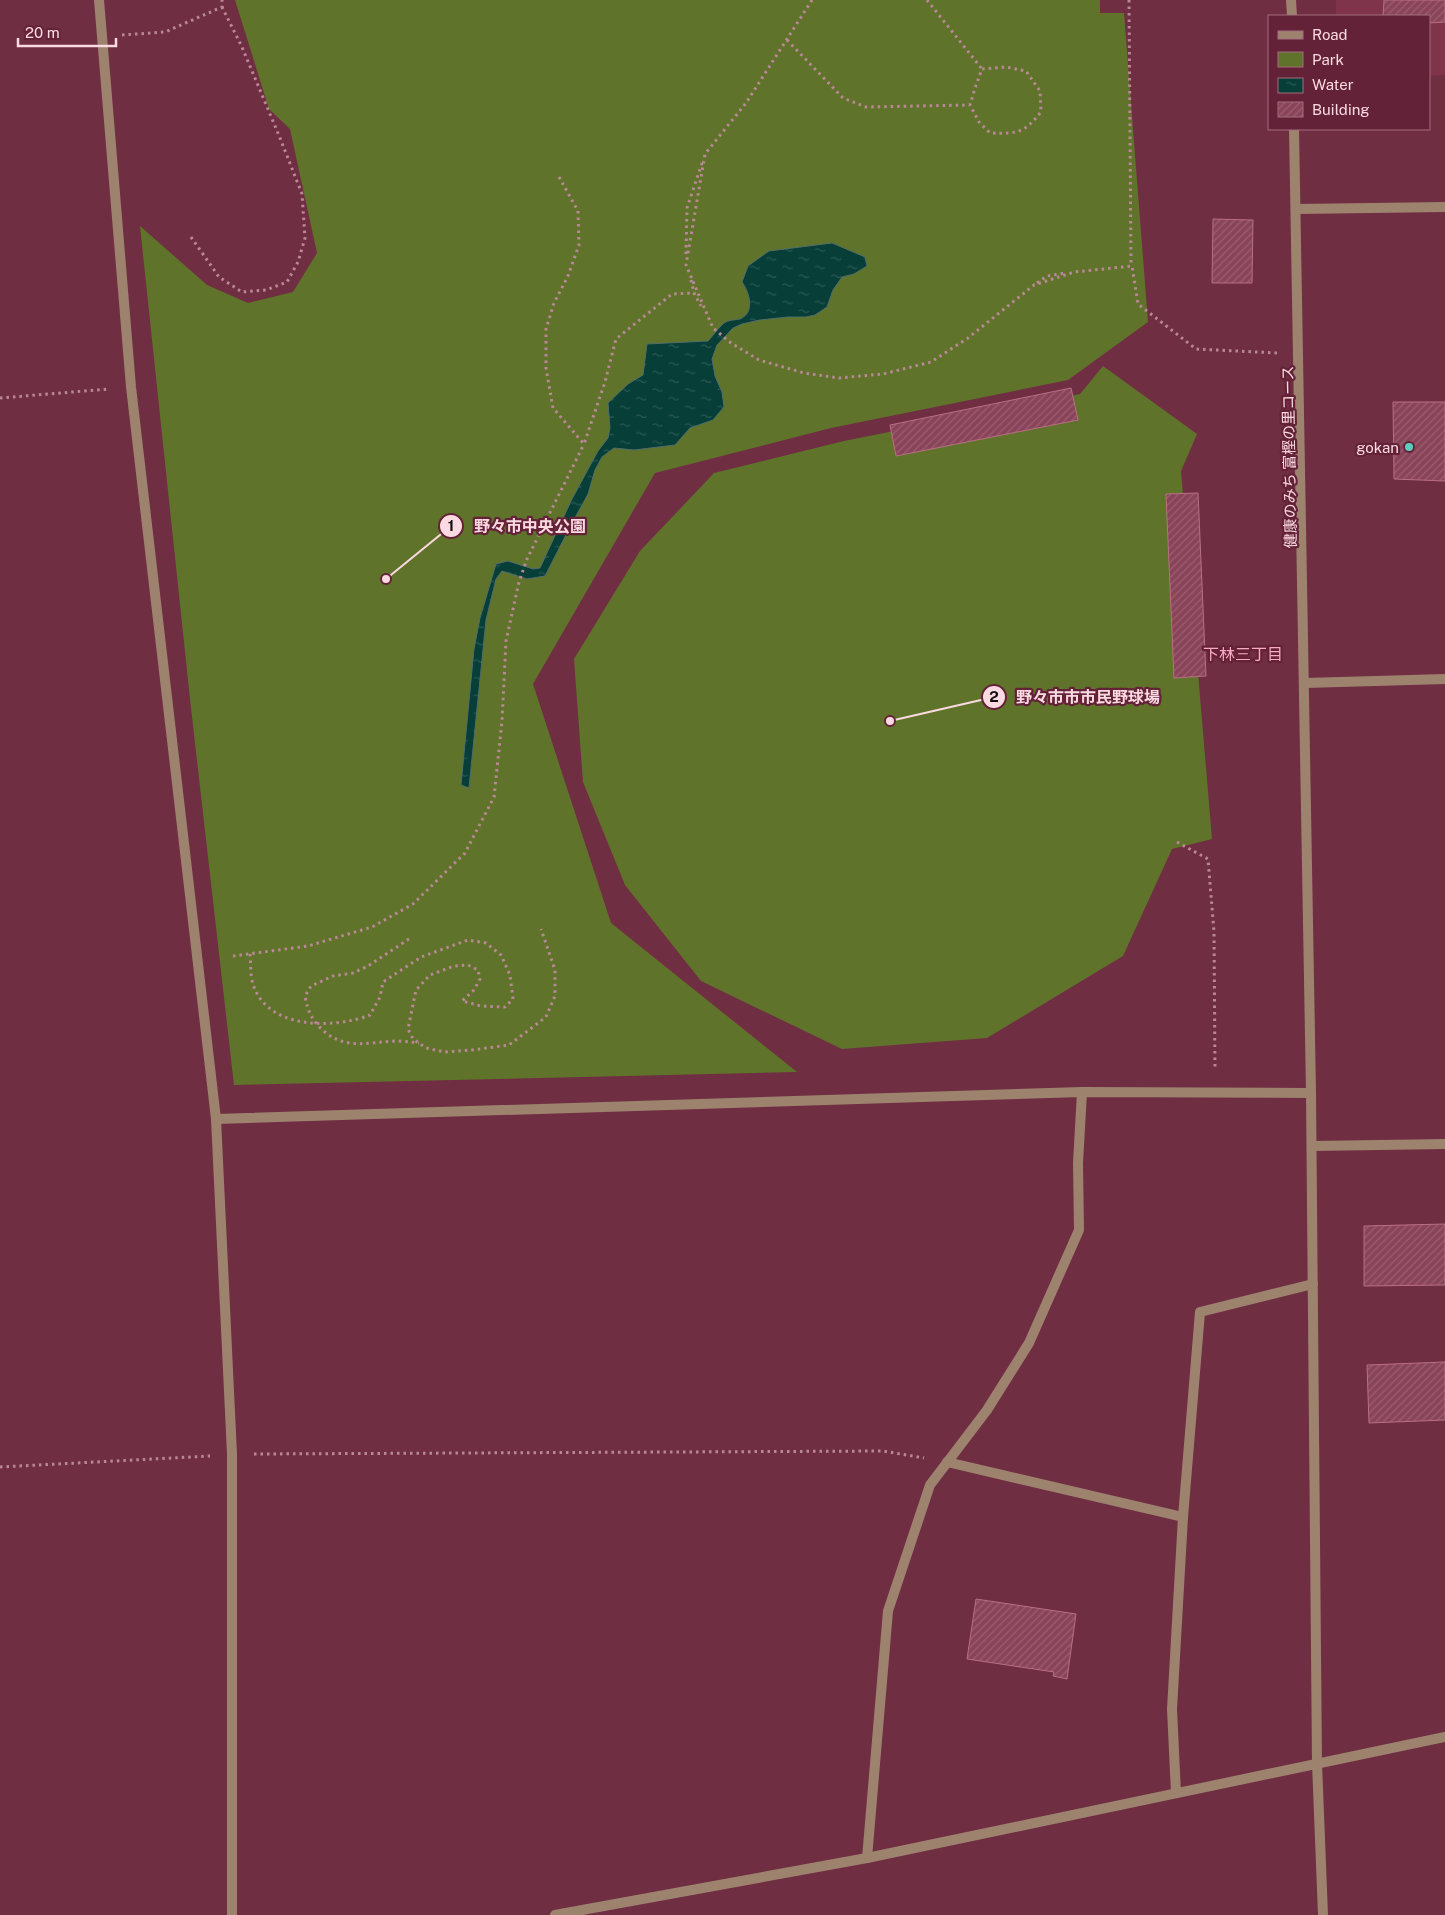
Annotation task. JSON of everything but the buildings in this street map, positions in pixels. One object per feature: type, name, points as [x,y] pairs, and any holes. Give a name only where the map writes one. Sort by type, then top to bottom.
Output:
[{"type":"street","points":[[100,0],[131,387],[216,1119],[232,1454],[232,1915]]},
{"type":"street","points":[[1291,0],[1292,15]]},
{"type":"street","points":[[1294,130],[1312,1146],[1317,1763],[1323,1915]]},
{"type":"street","points":[[1296,209],[1445,207]]},
{"type":"street","points":[[1305,683],[1445,679]]},
{"type":"street","points":[[216,1119],[1082,1092],[1311,1093]]},
{"type":"street","points":[[867,1858],[888,1611],[930,1485],[987,1410],[1029,1343],[1079,1230],[1078,1163],[1082,1092]]},
{"type":"street","points":[[1312,1146],[1445,1144]]},
{"type":"street","points":[[1176,1793],[1172,1709],[1183,1517],[1200,1312],[1313,1284]]},
{"type":"street","points":[[947,1462],[1183,1517]]},
{"type":"street","points":[[555,1915],[867,1858],[1445,1737]]},
{"type":"path","points":[[191,237],[218,277],[242,292],[266,290],[287,282],[298,262],[305,238],[302,194],[242,47],[222,7],[222,0]]},
{"type":"path","points":[[746,103],[812,0]]},
{"type":"path","points":[[927,0],[982,69]]},
{"type":"path","name":"健康のみち 富樫の里コース","points":[[1129,0],[1132,266],[1138,304],[1196,349],[1280,353]]},
{"type":"path","points":[[102,36],[165,32],[222,7]]},
{"type":"path","points":[[804,10],[746,103],[705,154],[687,208],[686,265],[694,293],[713,328],[731,344],[759,360],[804,373],[839,378],[883,374],[931,362],[968,338],[1047,276],[1132,266]]},
{"type":"path","points":[[787,40],[843,98],[866,107],[970,105]]},
{"type":"path","points":[[1006,67],[1026,71],[1040,92],[1041,112],[1029,127],[1010,133],[990,132],[979,122],[970,105],[974,88],[982,69],[1006,67]]},
{"type":"path","points":[[705,154],[686,265],[713,328]]},
{"type":"path","points":[[559,177],[578,211],[579,245],[568,276],[554,303],[546,329],[546,368],[552,408],[584,444]]},
{"type":"path","points":[[233,956],[308,946],[372,927],[413,904],[465,853],[494,797],[502,721],[506,641],[518,582],[527,559],[584,444],[605,382],[616,339],[672,294],[694,293]]},
{"type":"path","points":[[0,398],[131,387]]},
{"type":"path","points":[[1177,842],[1208,859],[1214,932],[1215,1092]]},
{"type":"path","points":[[250,954],[253,984],[262,1002],[276,1014],[296,1022],[314,1022],[355,1020],[370,1015],[380,996],[383,982],[421,957],[468,940],[486,943],[501,955],[510,975],[513,999],[505,1007],[481,1006],[462,1001],[474,990],[480,979],[478,970],[468,965],[454,966],[430,975],[416,990],[408,1029],[413,1039],[426,1048],[445,1052],[472,1050],[509,1045],[546,1017],[555,996],[555,970],[541,929]]},
{"type":"path","points":[[409,939],[368,966],[353,973],[333,976],[311,986],[305,996],[308,1011],[314,1022],[344,1043],[361,1045],[396,1041],[420,1043]]},
{"type":"path","points":[[0,1466],[232,1454],[883,1452],[947,1462]]},
{"type":"shaded area","points":[[1336,0],[1445,0],[1445,75],[1430,76],[1430,15],[1336,15]]},
{"type":"green space","points":[[235,0],[1100,0],[1100,13],[1124,13],[1148,322],[1068,380],[831,428],[655,473],[533,684],[611,923],[797,1072],[234,1085],[190,699],[140,226],[207,285],[248,303],[293,292],[317,253],[290,129],[269,109]]},
{"type":"green space","points":[[1103,366],[1197,434],[1181,471],[1212,839],[1172,849],[1123,956],[987,1038],[842,1049],[701,981],[625,885],[583,782],[574,659],[640,551],[714,473],[844,441],[1080,394]]},
{"type":"water","points":[[832,243],[865,257],[867,266],[854,274],[842,277],[833,290],[827,307],[815,315],[760,320],[733,328],[717,345],[712,359],[715,376],[722,392],[724,407],[713,420],[690,428],[675,445],[634,450],[614,448],[602,457],[595,470],[588,494],[545,576],[527,579],[502,571],[496,579],[486,620],[469,788],[461,785],[474,649],[480,618],[496,564],[508,561],[533,569],[540,568],[572,499],[598,451],[608,438],[610,428],[608,403],[628,384],[643,375],[647,344],[708,341],[724,323],[740,319],[748,312],[750,307],[749,296],[742,282],[748,266],[769,251]]},
{"type":"place","name":"gokan","points":[[1409,447]]},
{"type":"place","name":"野々市中央公園","points":[[386,579]]},
{"type":"place","name":"野々市市市民野球場","points":[[890,721]]},
{"type":"district","name":"下林三丁目","points":[[1243,654]]}]
